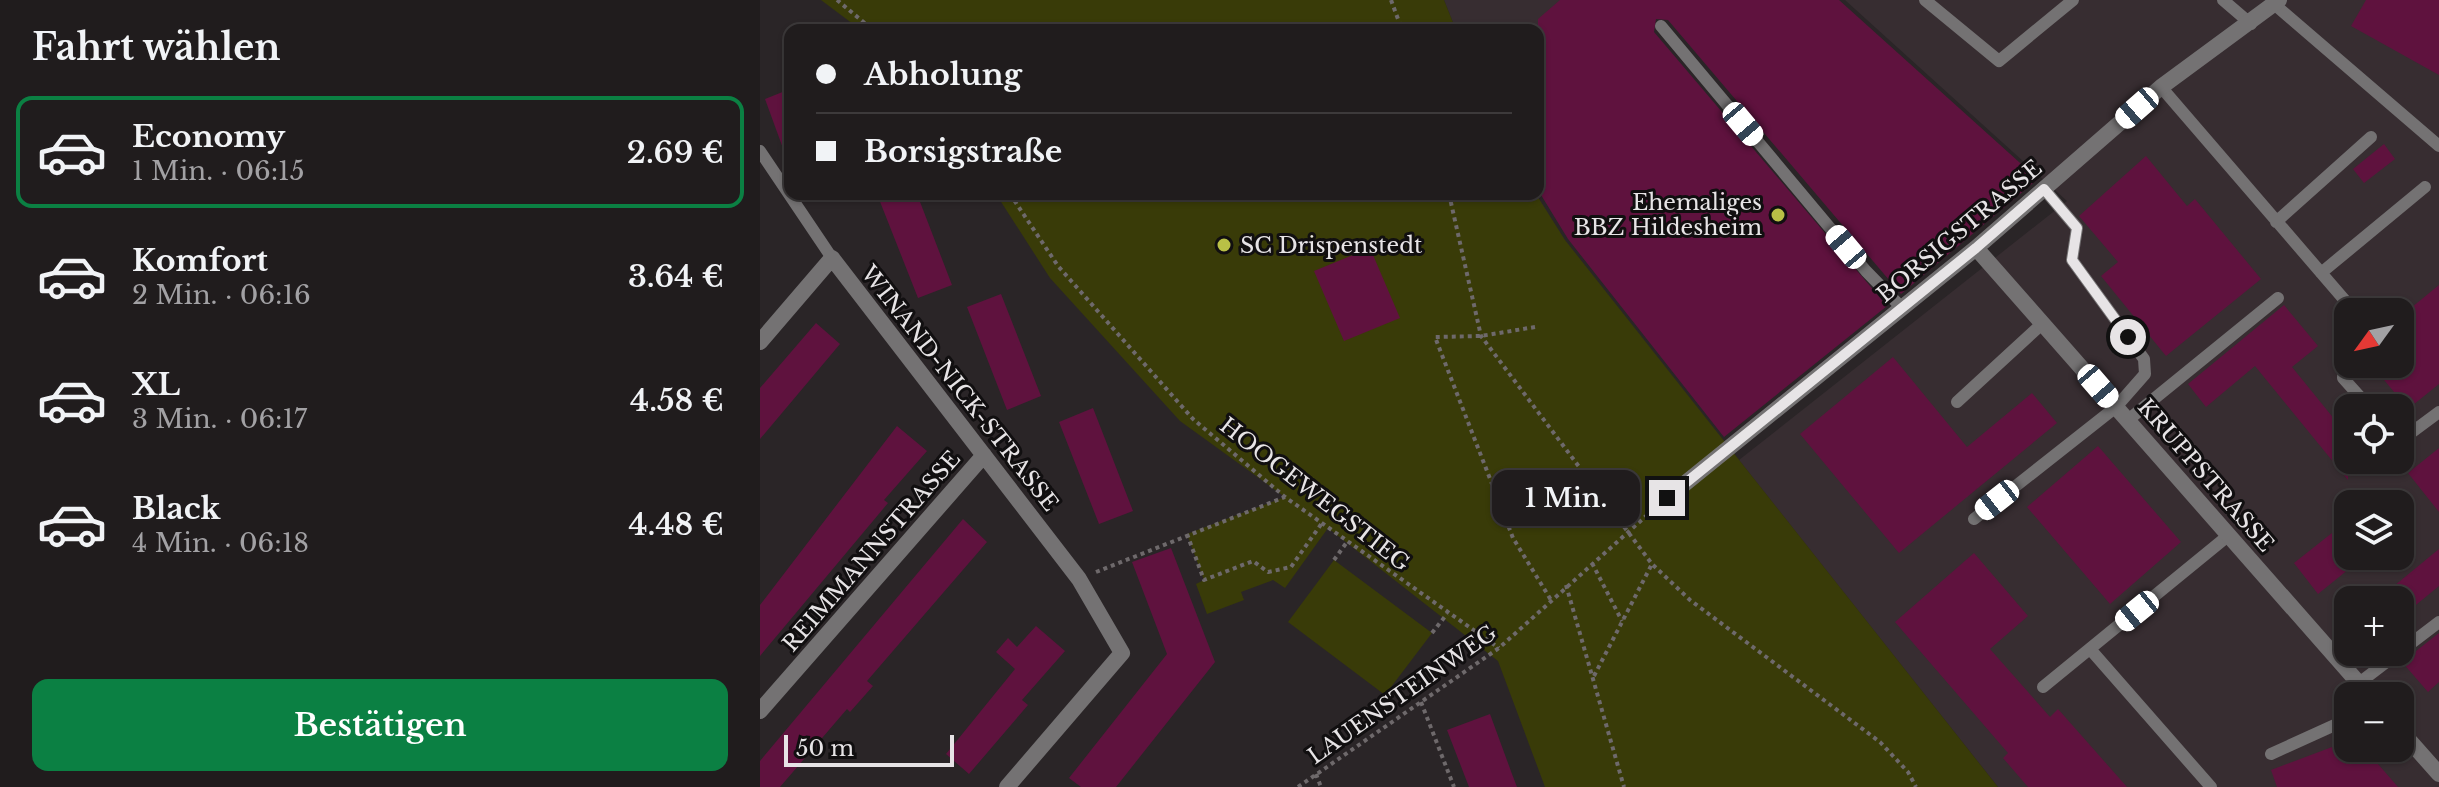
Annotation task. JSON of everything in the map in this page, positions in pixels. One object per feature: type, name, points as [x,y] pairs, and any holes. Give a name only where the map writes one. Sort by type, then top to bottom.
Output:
[{"type":"street","name":"BORSIGSTRASSE","points":[[1667,498],[1976,248],[2161,87],[2277,2]]},
{"type":"street","name":"KRUPPSTRASSE","points":[[1976,248],[2358,682]]},
{"type":"street","points":[[760,342],[832,258]]},
{"type":"street","name":"WINAND-NICK-STRASSE","points":[[832,258],[1079,579],[1122,653],[1007,787]]},
{"type":"street","name":"REIMMANNSTRASSE","points":[[760,711],[984,455]]},
{"type":"street","points":[[2414,746],[2439,774]]},
{"type":"lane","points":[[1925,0],[1999,61],[2073,0]]},
{"type":"lane","points":[[2223,0],[2251,24]]},
{"type":"lane","points":[[2277,2],[2439,146]]},
{"type":"lane","points":[[1661,26],[1902,308]]},
{"type":"lane","points":[[2161,87],[2348,304],[2343,378],[2357,394]]},
{"type":"lane","points":[[2276,222],[2371,137]]},
{"type":"lane","name":"WINAND-NICK-STRASSE","points":[[760,151],[784,187]]},
{"type":"lane","points":[[2321,273],[2425,187]]},
{"type":"lane","points":[[1974,519],[2116,407],[2145,374],[2144,359],[2077,270],[2071,247],[2077,228],[2044,189]]},
{"type":"lane","name":"WINAND-NICK-STRASSE","points":[[793,200],[832,258]]},
{"type":"lane","points":[[2128,420],[2278,298]]},
{"type":"lane","points":[[1957,402],[2043,323]]},
{"type":"lane","points":[[2414,431],[2439,412]]},
{"type":"lane","points":[[2043,687],[2229,535]]},
{"type":"lane","points":[[2374,682],[2439,622]]},
{"type":"lane","points":[[2090,649],[2211,787]]},
{"type":"lane","points":[[2271,754],[2334,725]]},
{"type":"path","points":[[837,0],[866,24]]},
{"type":"path","points":[[1391,0],[1400,24]]},
{"type":"path","name":"HOOGEWEGSTIEG","points":[[1014,200],[1058,266],[1193,419],[1285,497],[1499,648]]},
{"type":"path","points":[[1450,200],[1481,336],[1652,564],[1690,600],[1880,742],[1908,772],[1916,787]]},
{"type":"path","points":[[1535,327],[1481,336],[1435,337],[1513,538],[1551,600]]},
{"type":"path","points":[[1079,579],[1285,497]]},
{"type":"path","name":"LAUENSTEINWEG","points":[[1298,787],[1499,648],[1667,498]]},
{"type":"path","points":[[1187,534],[1204,580],[1253,561],[1268,572],[1291,567],[1322,523]]},
{"type":"path","points":[[1334,560],[1347,542]]},
{"type":"path","points":[[1592,563],[1622,622]]},
{"type":"path","points":[[1594,676],[1652,564]]},
{"type":"path","points":[[1566,585],[1624,787]]},
{"type":"path","points":[[1432,633],[1447,614]]},
{"type":"path","points":[[1421,702],[1454,787]]},
{"type":"path","points":[[1316,774],[1321,787]]},
{"type":"shaded area","points":[[821,0],[1444,0],[1454,24],[853,24]]},
{"type":"shaded area","points":[[1444,0],[1643,0],[1544,28],[1544,24],[1454,24]]},
{"type":"shaded area","points":[[1845,0],[2439,0],[2439,787],[1998,787],[1739,460],[2067,201]]},
{"type":"shaded area","points":[[1000,200],[1540,200],[1565,240],[1998,787],[1545,787],[1498,661],[1328,528],[1285,588],[1273,580],[1241,592],[1244,600],[1207,614],[1196,584],[1204,580],[1187,534],[1285,497],[1180,421],[1050,278]]},
{"type":"shaded area","points":[[1334,560],[1432,633],[1385,695],[1288,622]]},
{"type":"building","name":"Ehemaliges BBZ Hildesheim","points":[[1560,0],[1839,0],[2038,179],[1901,294],[1668,20],[1656,19],[1654,32],[1887,306],[1724,437],[1568,239],[1544,200],[1544,24],[1538,24],[1538,19]]},
{"type":"building","points":[[2366,0],[2439,0],[2439,75],[2351,26]]},
{"type":"building","points":[[784,91],[784,151],[765,99]]},
{"type":"building","points":[[2384,144],[2395,159],[2364,183],[2353,169]]},
{"type":"building","points":[[2146,156],[2187,206],[2195,199],[2261,279],[2166,356],[2101,276],[2118,262],[2079,216]]},
{"type":"building","points":[[879,200],[919,200],[952,285],[918,298]]},
{"type":"building","points":[[1370,248],[1400,318],[1344,341],[1314,271]]},
{"type":"building","points":[[2439,285],[2439,384],[2414,404],[2414,394],[2396,394],[2383,378],[2414,378],[2414,306]]},
{"type":"building","points":[[1001,294],[1041,396],[1007,410],[967,307]]},
{"type":"building","points":[[2284,305],[2318,346],[2292,367],[2334,419],[2334,463],[2255,366],[2206,407],[2188,384]]},
{"type":"building","points":[[816,323],[840,344],[760,439],[760,388]]},
{"type":"building","points":[[1893,357],[1967,447],[2032,393],[2057,423],[1899,553],[1800,434]]},
{"type":"building","points":[[1093,408],[1133,511],[1099,524],[1059,422]]},
{"type":"building","points":[[897,426],[927,451],[884,500],[888,503],[760,656],[760,605]]},
{"type":"building","points":[[2098,446],[2181,542],[2110,604],[2027,507]]},
{"type":"building","points":[[2439,448],[2439,512],[2409,474],[2414,474],[2414,468]]},
{"type":"building","points":[[963,519],[987,542],[867,681],[873,686],[850,712],[847,709],[780,787],[760,787],[760,761]]},
{"type":"building","points":[[2334,531],[2334,570],[2348,570],[2318,594],[2294,563]]},
{"type":"building","points":[[1171,548],[1215,662],[1116,787],[1081,787],[1069,778],[1167,654],[1132,562]]},
{"type":"building","points":[[2439,549],[2439,586],[2414,607],[2414,586],[2394,586]]},
{"type":"building","points":[[1974,553],[2028,616],[1990,649],[2050,717],[2058,709],[2127,787],[2028,787],[2003,758],[2008,753],[1895,622]]},
{"type":"building","points":[[1036,626],[1065,651],[1022,700],[1028,705],[969,774],[946,754],[1015,669],[996,652],[1008,638],[1017,647]]},
{"type":"building","points":[[2439,633],[2439,682],[2428,692],[2405,666],[2414,666],[2414,653]]},
{"type":"building","points":[[1490,714],[1517,787],[1469,787],[1447,730]]},
{"type":"building","points":[[2334,746],[2334,762],[2376,762],[2398,787],[2277,787],[2271,770]]},
{"type":"place","name":"Ehemaliges BBZ Hildesheim","points":[[1778,215]]},
{"type":"place","name":"SC Drispenstedt","points":[[1224,245]]},
{"type":"route","points":[[1667,498],[1976,248],[2044,189],[2077,228],[2071,247],[2077,270],[2128,337]]}]
